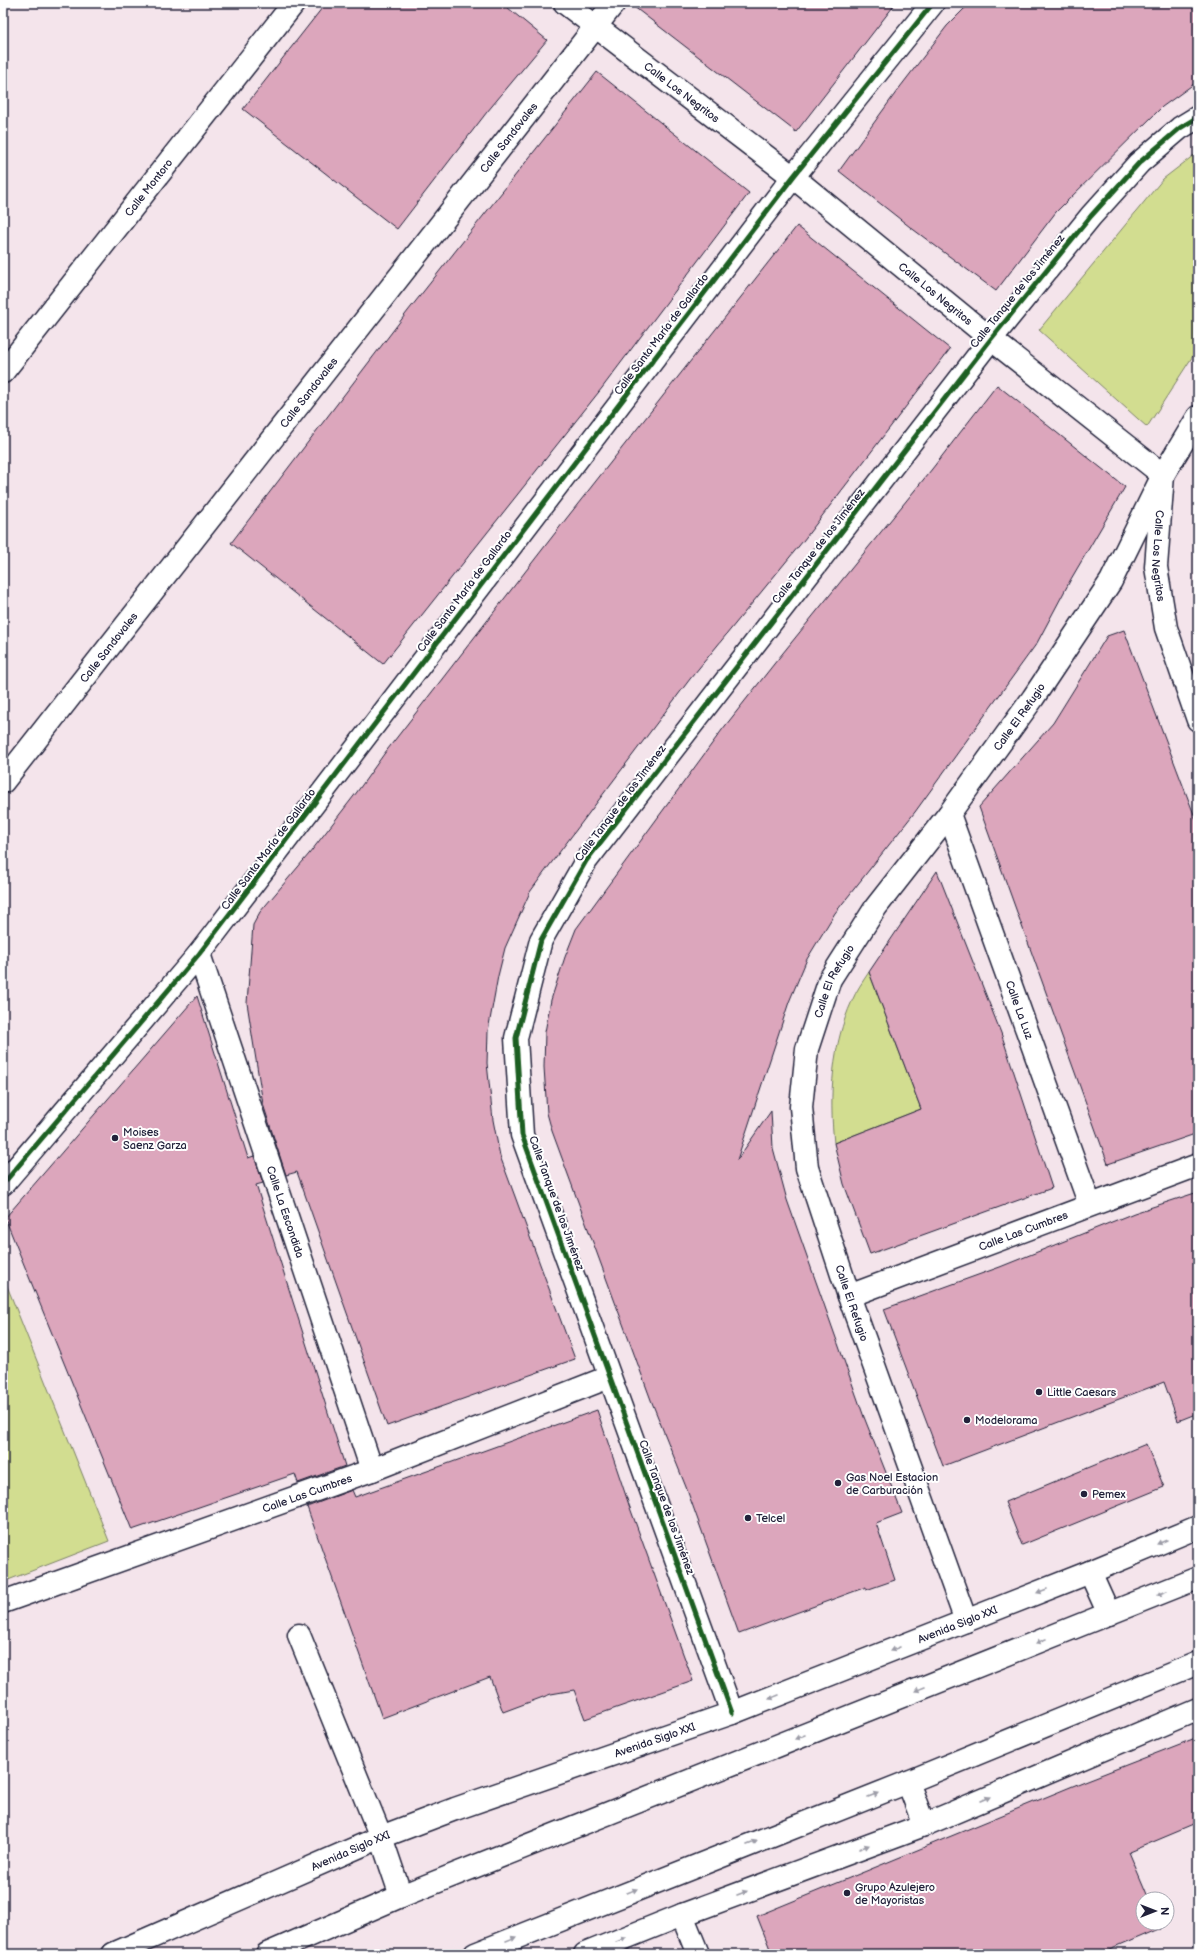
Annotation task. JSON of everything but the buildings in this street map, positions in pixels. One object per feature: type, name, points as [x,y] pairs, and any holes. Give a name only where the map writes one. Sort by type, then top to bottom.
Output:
[{"type":"main road","name":"Calle Montoro","points":[[3,372],[294,3]]},
{"type":"main road","name":"Calle Los Negritos","points":[[566,3],[793,177],[991,339],[1163,475],[1156,567],[1166,628],[1198,720]]},
{"type":"main road","name":"Calle Sandovales","points":[[3,782],[614,3]]},
{"type":"main road","name":"Calle Santa María de Gallardo","points":[[3,1184],[199,954],[793,177],[933,3]]},
{"type":"main road","name":"Calle Tanque de los Jiménez","points":[[732,1713],[522,1135],[516,1038],[541,940],[586,861],[991,339],[1091,216],[1133,169],[1180,128],[1198,116]]},
{"type":"main road","name":"Calle El Refugio","points":[[966,1620],[849,1296],[807,1168],[801,1107],[807,1049],[830,979],[876,907],[949,814],[1033,698],[1111,582],[1163,475],[1198,417]]},
{"type":"main road","name":"Calle La Luz","points":[[949,814],[1090,1205]]},
{"type":"main road","name":"Calle La Escondida","points":[[199,954],[372,1470]]},
{"type":"main road","name":"Calle Las Cumbres","points":[[849,1296],[1198,1165]]},
{"type":"main road","name":"Calle Las Cumbres","points":[[3,1602],[372,1470],[609,1377]]},
{"type":"main road","name":"Avenida Siglo XXI","points":[[113,1954],[381,1837],[455,1808],[732,1713],[1090,1572],[1198,1527]]},
{"type":"main road","points":[[1090,1572],[1109,1614]]},
{"type":"main road","points":[[267,1954],[401,1896],[1198,1578]]},
{"type":"main road","points":[[300,1635],[381,1837],[401,1896]]},
{"type":"main road","points":[[475,1954],[908,1782],[1198,1663]]},
{"type":"main road","points":[[585,1954],[682,1915],[924,1825],[1198,1709]]},
{"type":"main road","points":[[908,1782],[924,1825]]},
{"type":"main road","points":[[682,1915],[698,1954]]},
{"type":"green space","points":[[1198,152],[1198,348],[1147,427],[1039,330],[1163,179]]},
{"type":"green space","points":[[869,972],[921,1109],[834,1143],[832,1089],[836,1053],[845,1018],[852,1001]]},
{"type":"green space","points":[[3,1276],[109,1541],[3,1582]]},
{"type":"cycle path","points":[[3,1184],[199,954],[793,177],[933,3]]},
{"type":"cycle path","points":[[732,1713],[522,1135],[516,1038],[541,940],[586,861],[991,339],[1091,216],[1139,163],[1180,128],[1198,117]]},
{"type":"place","name":"Moises Saenz Garza","points":[[115,1138]]},
{"type":"place","name":"Little Caesars","points":[[1039,1392]]},
{"type":"place","name":"Modelorama","points":[[967,1420]]},
{"type":"place","name":"Gas Noel Estacion de Carburación","points":[[838,1483]]},
{"type":"place","name":"Pemex","points":[[1084,1494]]},
{"type":"place","name":"Telcel","points":[[748,1518]]},
{"type":"place","name":"Grupo Azulejero de Mayoristas","points":[[847,1893]]}]
